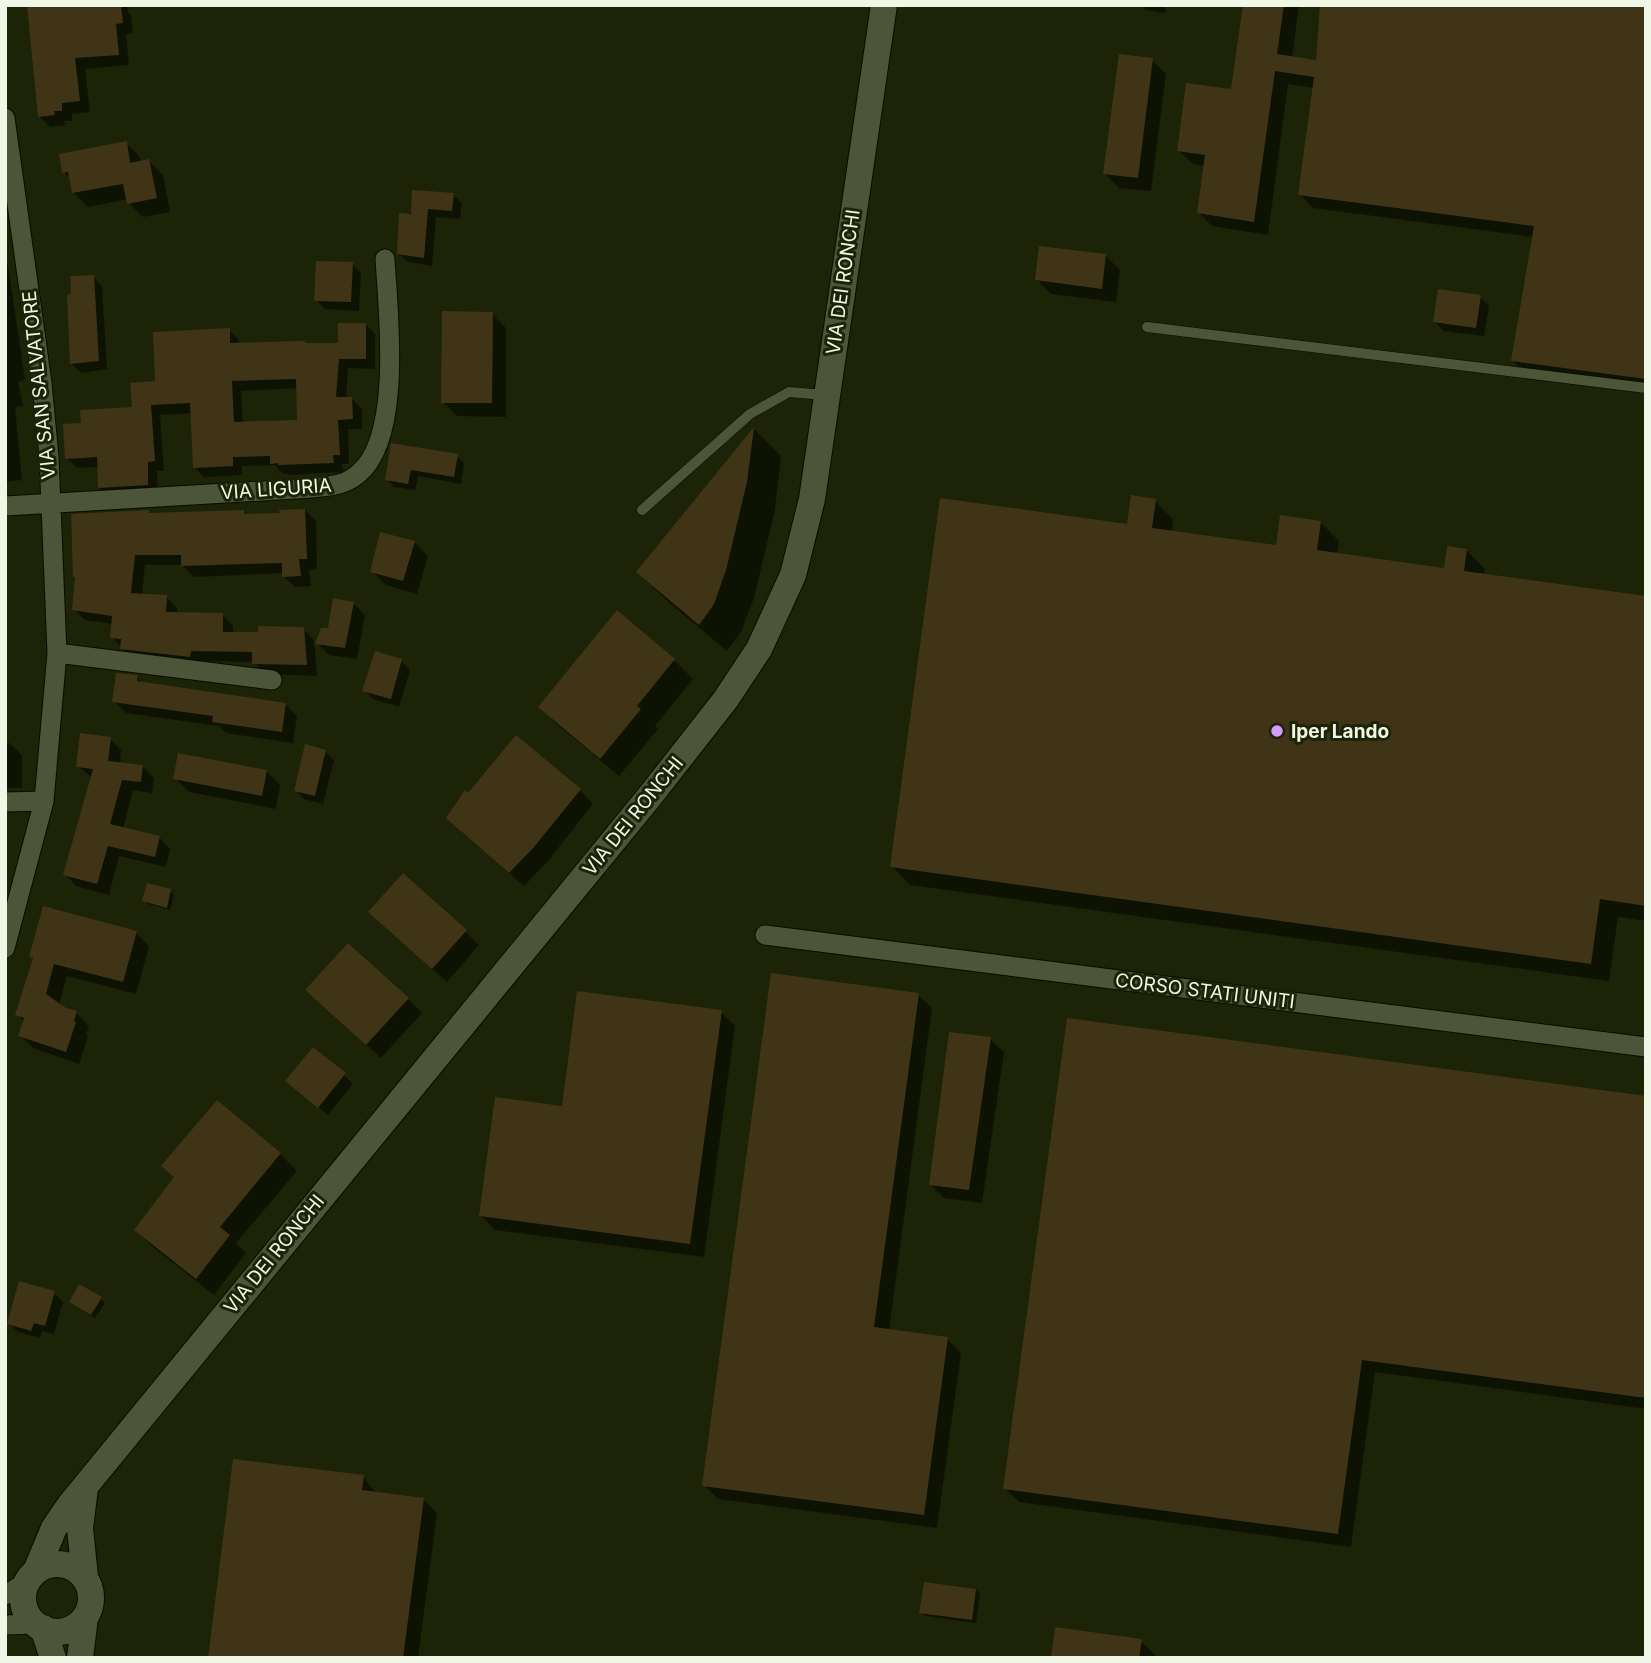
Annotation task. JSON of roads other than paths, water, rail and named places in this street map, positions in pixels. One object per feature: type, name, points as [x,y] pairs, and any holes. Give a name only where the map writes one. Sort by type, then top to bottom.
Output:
[{"type":"street","name":"VIA DEI RONCHI","points":[[53,1658],[40,1626],[26,1609],[25,1590],[54,1528],[650,796],[726,699],[759,649],[793,575],[812,499],[884,5]]},
{"type":"street","name":"VIA SAN SALVATORE","points":[[5,118],[13,231],[42,383],[51,502],[57,653],[44,801],[5,948]]},
{"type":"street","name":"VIA LIGURIA","points":[[5,506],[312,488],[341,485],[360,473],[377,448],[384,422],[391,355],[385,259]]},
{"type":"street","points":[[57,653],[272,680]]},
{"type":"street","points":[[5,802],[44,801]]},
{"type":"street","name":"CORSO STATI UNITI","points":[[765,935],[1646,1047]]},
{"type":"street","points":[[80,1658],[85,1616],[91,1597],[85,1577],[80,1528],[85,1488]]},
{"type":"street","points":[[5,1595],[44,1566],[71,1566],[85,1577]]},
{"type":"street","points":[[5,1625],[40,1626],[61,1631],[79,1624],[85,1616]]},
{"type":"lane","points":[[1147,327],[1646,388]]},
{"type":"lane","points":[[642,510],[750,414],[789,391],[826,395]]},
{"type":"place","name":"Iper Lando","points":[[1277,731]]}]
